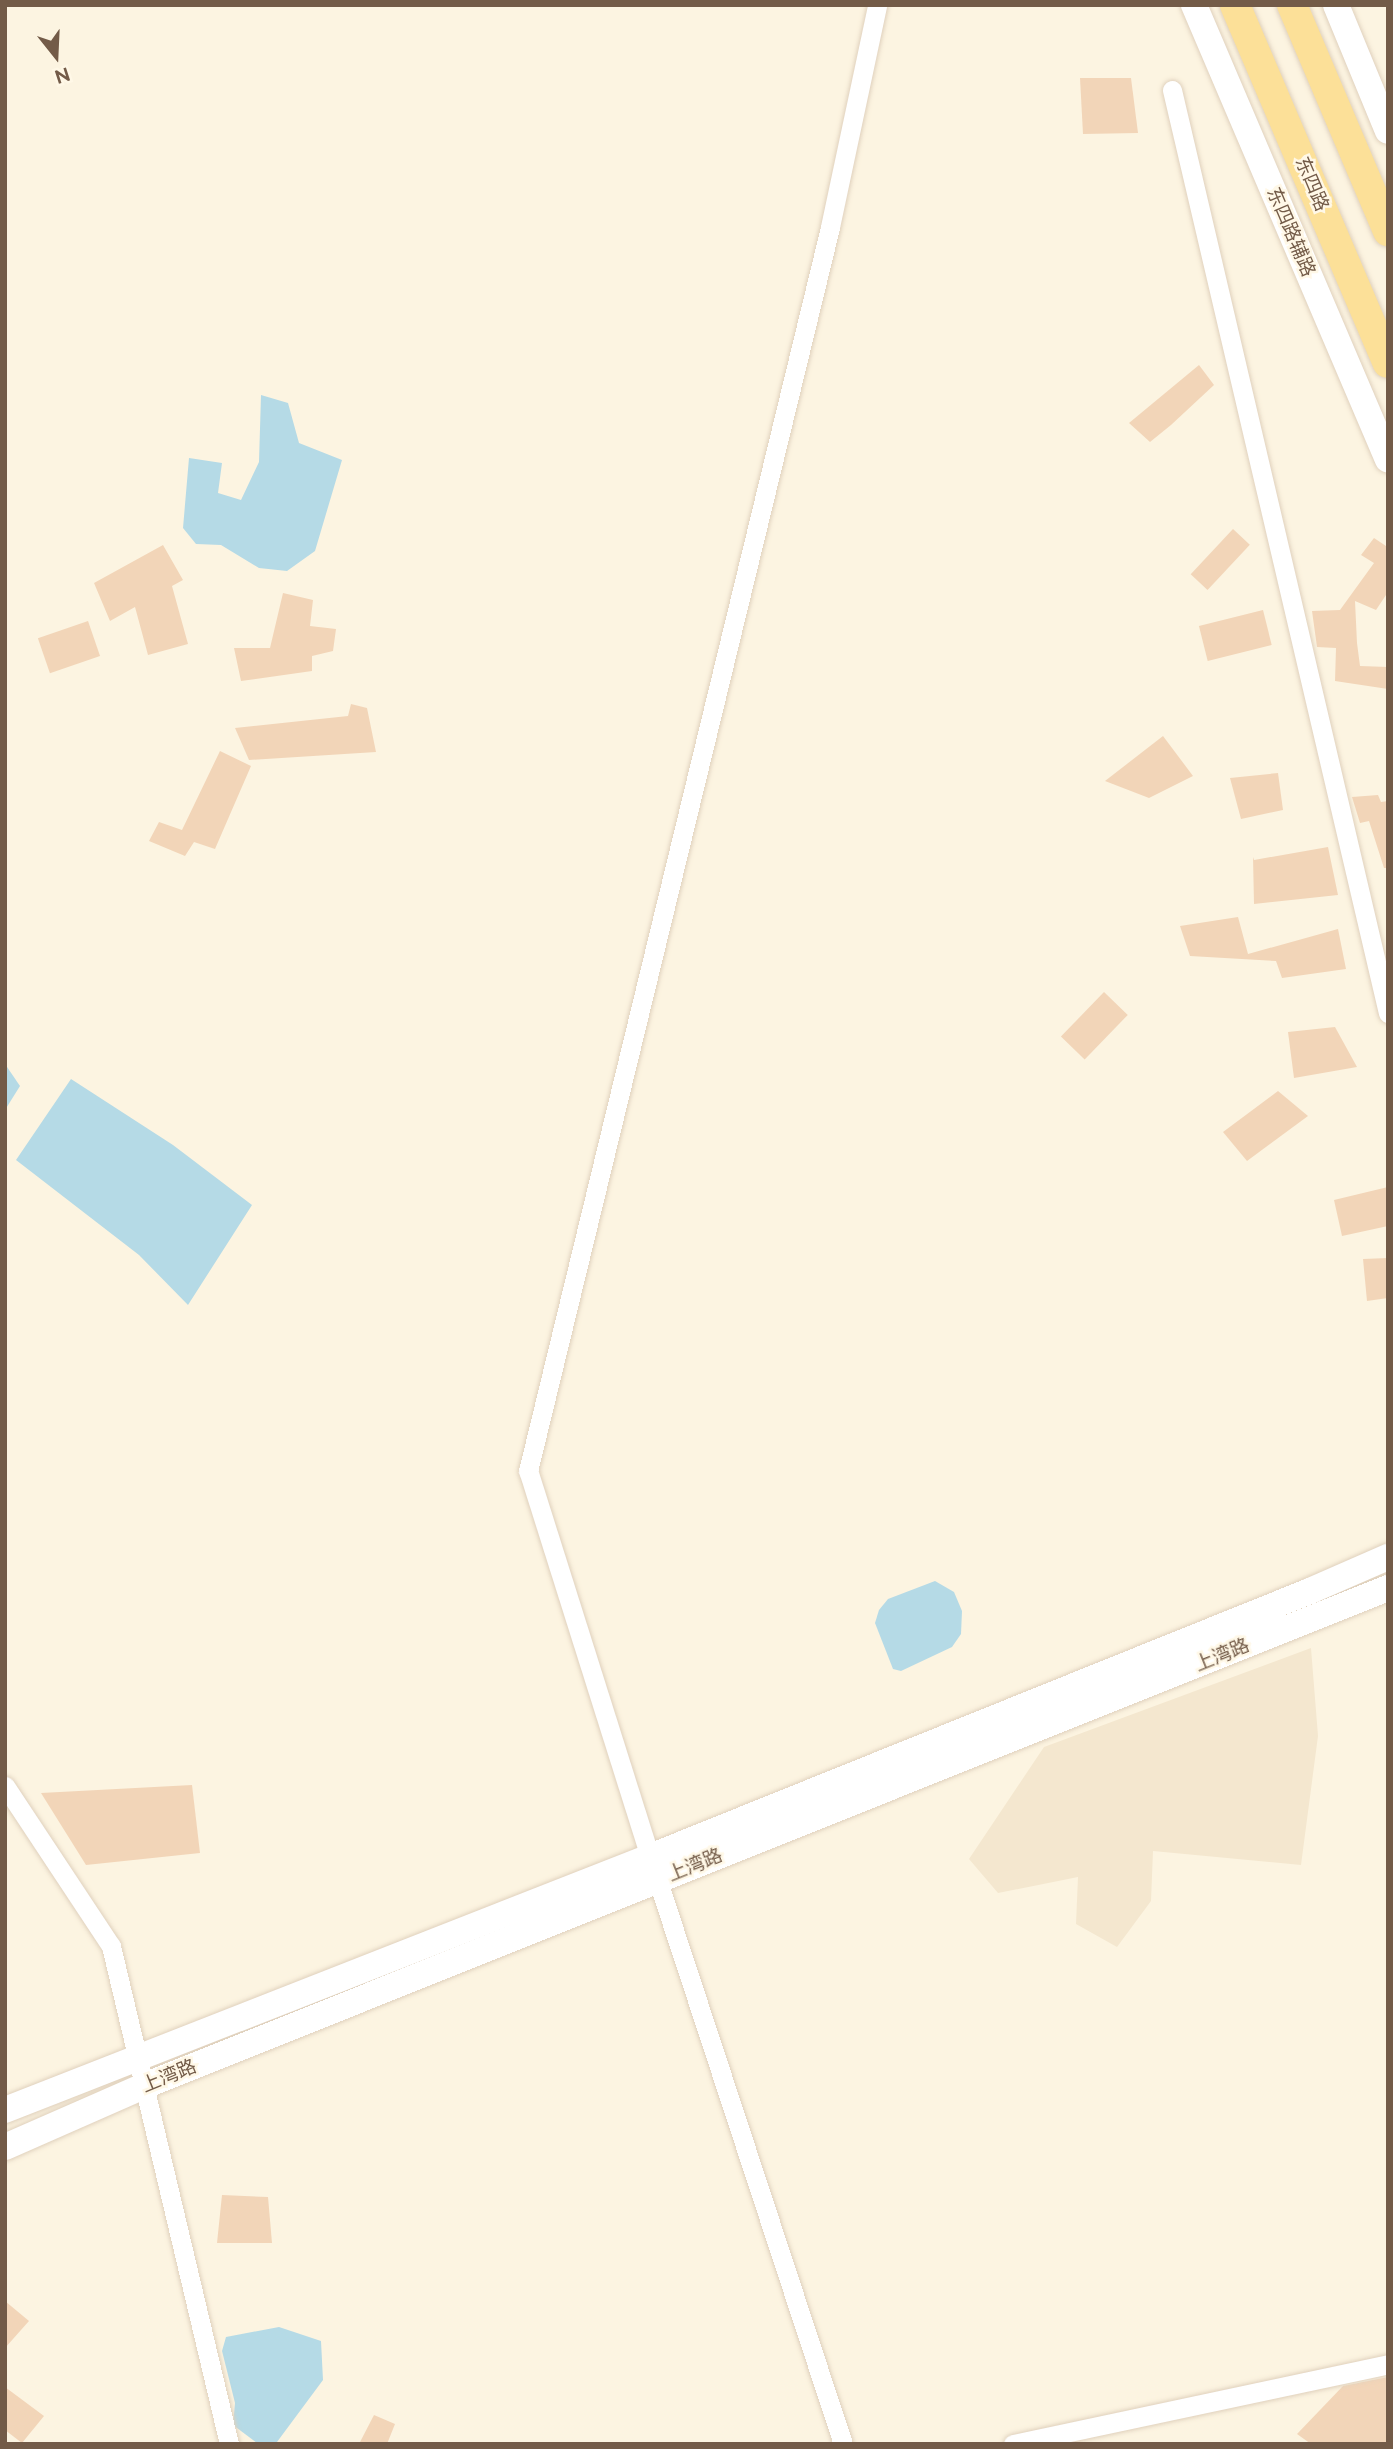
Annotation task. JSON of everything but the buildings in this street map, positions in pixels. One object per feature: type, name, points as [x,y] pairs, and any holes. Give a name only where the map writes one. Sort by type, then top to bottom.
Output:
[{"type":"main road","name":"东四路辅路","points":[[1194,5],[1388,459]]},
{"type":"main road","name":"东四路","points":[[1235,5],[1388,363]]},
{"type":"main road","points":[[1292,5],[1388,231]]},
{"type":"main road","points":[[1336,5],[1388,131]]},
{"type":"main road","name":"上湾路","points":[[5,2147],[1388,1556]]},
{"type":"main road","name":"上湾路","points":[[5,2110],[137,2057],[654,1869],[1388,1588]]},
{"type":"street","points":[[842,2444],[654,1869],[528,1471],[830,227],[877,5]]},
{"type":"street","points":[[1171,90],[1388,1013]]},
{"type":"street","points":[[5,1786],[111,1946],[229,2444]]},
{"type":"street","points":[[1013,2444],[1388,2364]]},
{"type":"shaded area","points":[[1311,1648],[1318,1736],[1301,1865],[1153,1851],[1151,1901],[1117,1947],[1076,1924],[1078,1877],[998,1893],[969,1859],[1044,1747]]},
{"type":"water","points":[[261,395],[288,403],[299,443],[342,460],[315,551],[287,571],[259,568],[221,545],[196,544],[183,528],[189,458],[222,463],[218,493],[241,500],[259,462]]},
{"type":"water","points":[[5,1064],[20,1086],[5,1110]]},
{"type":"water","points":[[71,1079],[173,1145],[252,1205],[188,1305],[139,1255],[16,1160]]},
{"type":"water","points":[[935,1581],[954,1592],[962,1611],[961,1634],[952,1647],[901,1671],[893,1669],[875,1623],[879,1610],[888,1599]]},
{"type":"water","points":[[279,2327],[321,2341],[323,2380],[277,2442],[257,2443],[233,2425],[235,2403],[222,2351],[226,2337]]}]
